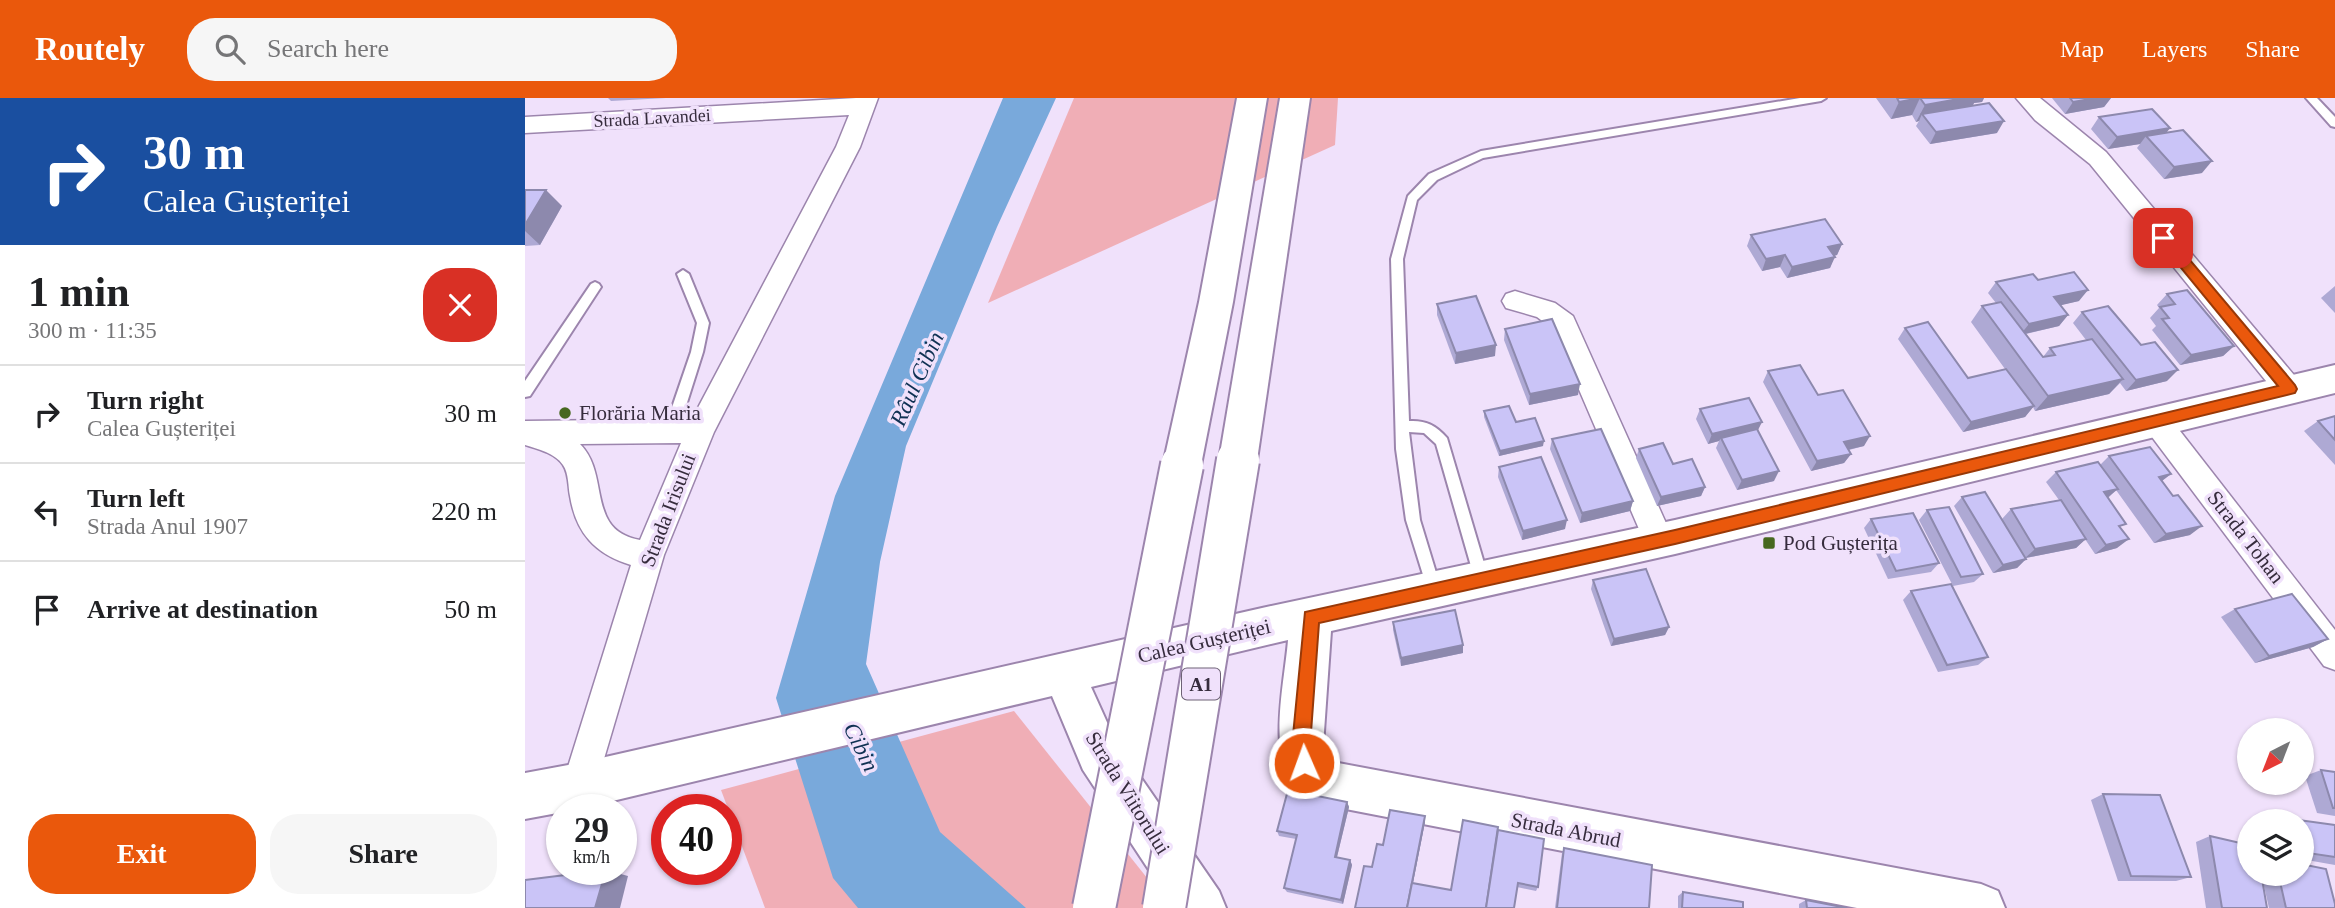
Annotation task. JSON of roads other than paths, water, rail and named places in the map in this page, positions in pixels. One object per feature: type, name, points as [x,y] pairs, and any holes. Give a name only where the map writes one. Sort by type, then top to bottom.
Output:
[{"type":"main road","points":[[1094,908],[1218,290],[1252,98]]},
{"type":"main road","name":"A1","points":[[1164,908],[1295,98]]},
{"type":"main road","name":"Calea Gușteriței","points":[[525,796],[579,786],[1311,617],[1659,541],[2335,379]]},
{"type":"main road","name":"Strada Abrud","points":[[1311,617],[1301,746],[1304,763],[1312,775],[1325,783],[1981,908]]},
{"type":"main road","name":"Strada Viitorului","points":[[1063,673],[1099,755],[1202,908]]},
{"type":"street","points":[[2027,98],[2036,109],[2083,143],[2098,158],[2289,389]]},
{"type":"street","name":"Strada Lavandei","points":[[525,125],[864,102]]},
{"type":"street","name":"Strada Irisului","points":[[579,786],[649,555],[699,431],[848,148],[864,102]]},
{"type":"street","points":[[1515,301],[1546,310],[1564,323],[1659,541]]},
{"type":"street","name":"Strada Tohan","points":[[2156,421],[2335,655]]},
{"type":"street","points":[[525,433],[699,431]]},
{"type":"street","points":[[525,433],[561,446],[578,462],[586,506],[596,532],[625,552],[649,555]]},
{"type":"lane","points":[[1434,592],[1413,520],[1402,427],[1397,259],[1412,199],[1433,177],[1481,155],[1821,98]]},
{"type":"lane","points":[[2311,98],[2335,123]]},
{"type":"lane","points":[[671,431],[697,352],[703,323],[683,274]]},
{"type":"lane","points":[[525,391],[594,287]]},
{"type":"lane","points":[[1402,427],[1421,424],[1434,432],[1441,442],[1482,581]]},
{"type":"water","points":[[1003,98],[1056,98],[997,227],[906,446],[880,562],[866,664],[940,832],[1026,908],[858,908],[833,878],[776,698],[835,496]]},
{"type":"place","name":"Florăria Maria","points":[[565,413]]},
{"type":"place","name":"Pod Gușterița","points":[[1769,543]]},
{"type":"water label","name":"Râul Cibin","points":[[917,379]]},
{"type":"water label","name":"Cibin","points":[[861,747]]}]
